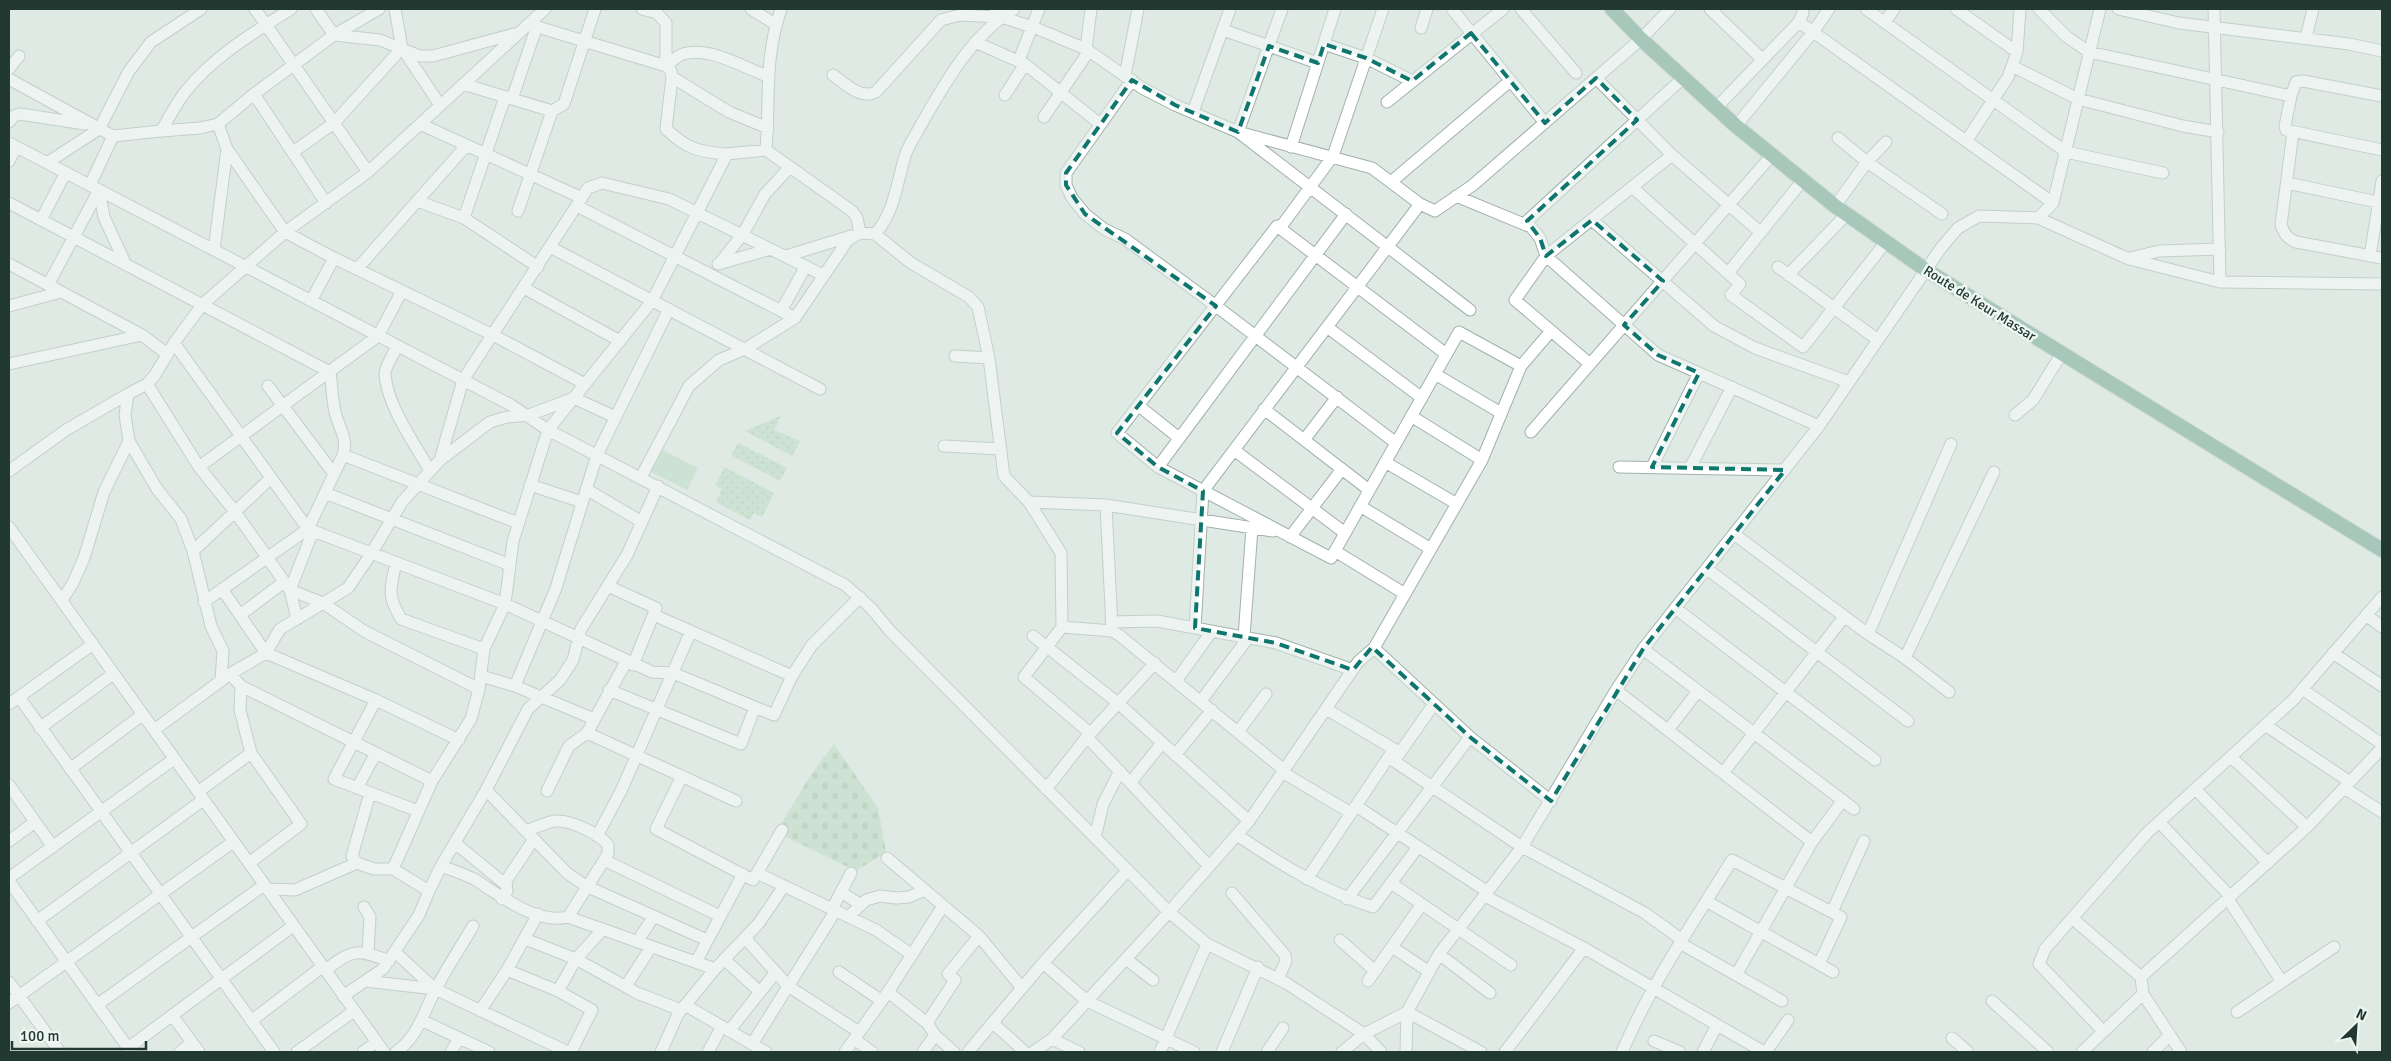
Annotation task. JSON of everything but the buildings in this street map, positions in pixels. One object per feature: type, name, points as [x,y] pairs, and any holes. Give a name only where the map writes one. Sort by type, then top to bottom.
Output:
[{"type":"main road","name":"Route de Keur Massar","points":[[1612,9],[1641,39],[1736,126],[1835,206],[1886,242],[1926,270],[2382,550]]},
{"type":"street","points":[[47,163],[96,127],[138,57],[151,42],[201,9]]},
{"type":"street","points":[[255,9],[368,172]]},
{"type":"street","points":[[161,131],[193,82],[235,44],[291,9]]},
{"type":"street","points":[[316,9],[334,36]]},
{"type":"street","points":[[9,79],[114,136],[200,128],[218,124],[254,94],[334,36],[379,9]]},
{"type":"street","points":[[395,9],[402,48],[440,105]]},
{"type":"street","points":[[334,36],[380,40],[420,56],[433,56],[517,33],[532,25],[546,9]]},
{"type":"street","points":[[518,211],[552,112],[564,104],[595,9]]},
{"type":"street","points":[[642,9],[658,11],[666,23],[666,66]]},
{"type":"street","points":[[752,9],[775,24]]},
{"type":"street","points":[[766,150],[768,128],[767,76],[775,24],[781,9]]},
{"type":"street","points":[[833,75],[862,95],[869,96],[876,92],[941,20],[960,15],[998,13],[1014,9]]},
{"type":"street","points":[[1005,94],[1022,62],[1039,9]]},
{"type":"street","points":[[1044,117],[1087,50],[1091,9]]},
{"type":"street","points":[[1138,9],[1128,78],[1100,124],[1066,173],[1066,184],[1072,198],[1085,214],[1104,229],[1125,239],[1396,443]]},
{"type":"street","points":[[1193,112],[1230,9]]},
{"type":"street","points":[[1238,132],[1282,9]]},
{"type":"street","points":[[1291,147],[1335,9]]},
{"type":"street","points":[[1280,228],[1333,156],[1383,9]]},
{"type":"street","points":[[1421,28],[1427,9]]},
{"type":"street","points":[[1452,9],[1545,123]]},
{"type":"street","points":[[1387,102],[1503,9]]},
{"type":"street","points":[[1521,9],[1576,73]]},
{"type":"street","points":[[998,13],[1087,50],[1128,78],[1174,105],[1238,132],[1372,168],[1420,204],[1435,211],[1473,185],[1641,39],[1670,9]]},
{"type":"street","points":[[1710,9],[1762,59]]},
{"type":"street","points":[[1716,108],[1799,22],[1803,14],[1802,9]]},
{"type":"street","points":[[1736,126],[1813,32],[1829,9]]},
{"type":"street","points":[[1866,9],[2066,152],[2163,173]]},
{"type":"street","points":[[1885,22],[1894,9]]},
{"type":"street","points":[[1956,9],[2017,52]]},
{"type":"street","points":[[1967,140],[1995,100],[2012,66],[2017,52],[2020,9]]},
{"type":"street","points":[[2039,9],[2067,37],[2089,52],[2291,96]]},
{"type":"street","points":[[2038,218],[2053,203],[2100,9]]},
{"type":"street","points":[[2118,9],[2179,23],[2306,38],[2382,51]]},
{"type":"street","points":[[2214,9],[2220,282]]},
{"type":"street","points":[[2306,38],[2312,9]]},
{"type":"street","points":[[875,234],[887,219],[907,152],[941,89],[998,13]]},
{"type":"street","points":[[1799,22],[2053,203]]},
{"type":"street","points":[[532,25],[666,66],[671,71],[672,77],[666,129],[688,148],[701,152],[727,154],[766,150],[852,211],[857,218],[857,234],[823,275],[795,318],[744,349],[719,360],[689,386],[641,477]]},
{"type":"street","points":[[464,218],[508,98],[532,25]]},
{"type":"street","points":[[1223,30],[1318,63]]},
{"type":"street","points":[[9,471],[66,430],[147,384],[202,305],[285,232],[368,172],[517,33]]},
{"type":"street","points":[[975,42],[1022,62],[1100,124]]},
{"type":"street","points":[[1324,44],[1366,58],[1412,82]]},
{"type":"street","points":[[293,152],[334,123],[402,48]]},
{"type":"street","points":[[666,66],[681,54],[695,53],[712,55],[767,76]]},
{"type":"street","points":[[9,69],[18,56]]},
{"type":"street","points":[[2012,66],[2078,99],[2183,126],[2218,132]]},
{"type":"street","points":[[672,77],[729,112],[768,128]]},
{"type":"street","points":[[1596,78],[1672,155],[1760,232]]},
{"type":"street","points":[[1525,223],[1683,78]]},
{"type":"street","points":[[1391,182],[1510,80]]},
{"type":"street","points":[[2382,96],[2296,82],[2285,126],[2286,130],[2293,132],[2382,150]]},
{"type":"street","points":[[463,84],[552,112]]},
{"type":"street","points":[[254,94],[326,203]]},
{"type":"street","points":[[9,122],[14,116],[20,114],[96,127]]},
{"type":"street","points":[[218,124],[227,149],[285,232],[334,258],[493,335],[585,384]]},
{"type":"street","points":[[420,124],[530,175],[676,257],[795,318]]},
{"type":"street","points":[[1238,132],[1470,310]]},
{"type":"street","points":[[2293,132],[2282,225],[2288,239],[2382,258]]},
{"type":"street","points":[[48,285],[74,237],[114,136]]},
{"type":"street","points":[[1838,138],[1867,162],[1942,214]]},
{"type":"street","points":[[1835,206],[1867,162],[1886,142]]},
{"type":"street","points":[[9,161],[12,145],[463,380],[529,415],[548,430],[817,568],[845,585],[860,597],[890,631],[1169,912],[1207,944],[1258,967],[1278,979],[1364,1034],[1381,1052]]},
{"type":"street","points":[[357,269],[466,146]]},
{"type":"street","points":[[214,250],[227,149]]},
{"type":"street","points":[[393,869],[432,781],[471,719],[479,689],[484,649],[505,604],[513,541],[548,430],[652,300],[676,257],[727,154]]},
{"type":"street","points":[[1590,364],[1515,300],[1546,256],[1672,155]]},
{"type":"street","points":[[1531,432],[1772,155]]},
{"type":"street","points":[[719,264],[742,234],[765,194],[790,167]]},
{"type":"street","points":[[41,220],[66,172]]},
{"type":"street","points":[[1728,273],[1803,180]]},
{"type":"street","points":[[2370,256],[2382,181]]},
{"type":"street","points":[[440,460],[463,380],[588,188],[594,184],[602,183],[669,199],[699,212],[823,275]]},
{"type":"street","points":[[2286,183],[2380,202]]},
{"type":"street","points":[[94,187],[104,217],[126,265]]},
{"type":"street","points":[[1632,187],[1740,284],[1731,295],[1803,347],[1886,242]]},
{"type":"street","points":[[1456,196],[1531,226],[1540,238],[1546,256],[1658,355],[1820,426]]},
{"type":"street","points":[[417,201],[464,218],[538,266]]},
{"type":"street","points":[[9,203],[330,372]]},
{"type":"street","points":[[1194,628],[1203,491],[1420,204]]},
{"type":"street","points":[[1158,467],[1346,214]]},
{"type":"street","points":[[1788,275],[1847,214]]},
{"type":"street","points":[[1406,1052],[1407,1012],[1439,954],[1460,930],[1522,847],[1616,690],[1643,650],[1820,426],[1926,270],[1958,228],[1979,216],[2038,218],[2129,259],[2220,282],[2382,284]]},
{"type":"street","points":[[1592,220],[1714,326],[1755,348],[1850,382]]},
{"type":"street","points":[[1446,354],[1277,226],[1118,434],[1158,467],[1331,558],[1459,332],[1521,366]]},
{"type":"street","points":[[786,256],[857,234],[875,234],[912,262],[969,297],[978,307],[990,358],[1004,476],[1029,502],[1061,553],[1062,627],[1024,678],[1089,735],[1153,806],[1164,821],[1209,866]]},
{"type":"street","points":[[550,247],[820,389]]},
{"type":"street","points":[[703,270],[771,249]]},
{"type":"street","points":[[2129,259],[2159,251],[2220,249]]},
{"type":"street","points":[[311,301],[334,258]]},
{"type":"street","points":[[9,264],[142,335],[168,354]]},
{"type":"street","points":[[781,310],[806,266]]},
{"type":"street","points":[[1778,267],[1878,340]]},
{"type":"street","points":[[524,288],[620,341]]},
{"type":"street","points":[[200,467],[378,336],[402,291]]},
{"type":"street","points":[[9,306],[61,292]]},
{"type":"street","points":[[515,686],[556,588],[597,455],[669,309]]},
{"type":"street","points":[[1327,327],[1422,398]]},
{"type":"street","points":[[1033,1052],[1052,1039],[1087,1002],[1249,821],[1352,670],[1369,650],[1374,648],[1482,460],[1521,366],[1551,331]]},
{"type":"street","points":[[9,364],[142,335]]},
{"type":"street","points":[[174,343],[240,436],[311,530],[505,604],[652,672],[673,672],[774,715],[792,676],[812,645],[860,597]]},
{"type":"street","points":[[397,346],[385,372],[389,391],[395,408],[430,471]]},
{"type":"street","points":[[2015,414],[2033,400],[2062,353]]},
{"type":"street","points":[[955,356],[990,358]]},
{"type":"street","points":[[240,615],[287,586],[325,493],[343,455],[345,436],[335,412],[330,372]]},
{"type":"street","points":[[1652,467],[1699,373]]},
{"type":"street","points":[[1435,374],[1501,413]]},
{"type":"street","points":[[147,384],[200,467],[236,513],[287,586],[297,619]]},
{"type":"street","points":[[268,386],[334,474]]},
{"type":"street","points":[[1690,468],[1732,387]]},
{"type":"street","points":[[128,394],[125,415],[129,441],[157,489],[181,518],[193,551],[211,626],[223,651],[225,677]]},
{"type":"street","points":[[154,730],[225,677],[266,653],[280,628],[348,588],[372,554],[402,502],[440,460],[467,437],[490,422],[508,417],[529,415],[574,398],[615,417]]},
{"type":"street","points":[[1304,440],[1336,398]]},
{"type":"street","points":[[1139,406],[1179,438]]},
{"type":"street","points":[[1264,409],[1369,490]]},
{"type":"street","points":[[1411,416],[1482,460]]},
{"type":"street","points":[[62,600],[73,583],[84,558],[104,492],[129,441]]},
{"type":"street","points":[[1868,634],[1951,444]]},
{"type":"street","points":[[944,446],[1001,449]]},
{"type":"street","points":[[1234,450],[1345,533]]},
{"type":"street","points":[[343,455],[518,523]]},
{"type":"street","points":[[1385,462],[1457,504]]},
{"type":"street","points":[[1619,467],[1785,470]]},
{"type":"street","points":[[1286,535],[1312,508],[1342,469]]},
{"type":"street","points":[[1905,658],[1994,472]]},
{"type":"street","points":[[193,551],[236,513],[271,478]]},
{"type":"street","points":[[530,485],[582,502]]},
{"type":"street","points":[[343,996],[383,969],[419,914],[441,866],[486,790],[528,709],[560,680],[573,660],[581,629],[627,555],[658,486]]},
{"type":"street","points":[[586,489],[642,522]]},
{"type":"street","points":[[325,493],[510,565]]},
{"type":"street","points":[[1029,502],[1106,505],[1286,535]]},
{"type":"street","points":[[1106,505],[1112,627],[1283,771],[1398,833],[1487,894],[1765,1052],[1788,1020]]},
{"type":"street","points":[[1360,506],[1431,549]]},
{"type":"street","points":[[9,527],[384,1052]]},
{"type":"street","points":[[1201,701],[1246,638],[1252,528]]},
{"type":"street","points":[[204,602],[268,557],[311,530]]},
{"type":"street","points":[[1734,534],[1844,617],[1905,658],[1949,692]]},
{"type":"street","points":[[1335,551],[1405,594]]},
{"type":"street","points":[[396,563],[389,591],[391,603],[401,620],[484,649]]},
{"type":"street","points":[[1707,569],[1908,721]]},
{"type":"street","points":[[287,586],[323,603],[364,631],[479,689]]},
{"type":"street","points":[[547,791],[569,746],[587,733],[609,690],[630,663],[654,615],[656,608],[608,586]]},
{"type":"street","points":[[222,589],[266,653],[376,700],[459,740]]},
{"type":"street","points":[[2103,1031],[2039,964],[2052,940],[2073,919],[2146,833],[2231,757],[2302,689],[2382,596]]},
{"type":"street","points":[[1675,608],[1875,760]]},
{"type":"street","points":[[654,615],[792,676]]},
{"type":"street","points":[[2366,616],[2382,627]]},
{"type":"street","points":[[1723,773],[1844,617]]},
{"type":"street","points":[[1062,627],[1112,627],[1157,621],[1276,643],[1352,670]]},
{"type":"street","points":[[1176,681],[1212,631]]},
{"type":"street","points":[[597,836],[621,791],[691,632]]},
{"type":"street","points":[[1033,636],[1118,703],[1249,821]]},
{"type":"street","points":[[9,704],[93,644]]},
{"type":"street","points":[[1374,648],[1470,737],[1550,801]]},
{"type":"street","points":[[1643,650],[1854,809]]},
{"type":"street","points":[[2333,653],[2382,686]]},
{"type":"street","points":[[1046,789],[1089,735],[1155,663]]},
{"type":"street","points":[[40,728],[113,674]]},
{"type":"street","points":[[481,676],[515,686],[594,719]]},
{"type":"street","points":[[225,677],[432,781]]},
{"type":"street","points":[[241,686],[240,710],[251,753],[301,824],[249,863]]},
{"type":"street","points":[[2302,689],[2382,744]]},
{"type":"street","points":[[609,690],[658,708],[741,744],[755,707]]},
{"type":"street","points":[[1616,690],[1812,842]]},
{"type":"street","points":[[1668,730],[1698,691]]},
{"type":"street","points":[[1238,732],[1266,694]]},
{"type":"street","points":[[19,697],[274,1052]]},
{"type":"street","points":[[376,700],[334,779],[418,811]]},
{"type":"street","points":[[1308,879],[1354,809],[1434,704]]},
{"type":"street","points":[[1326,709],[1397,751]]},
{"type":"street","points":[[1175,755],[1212,710]]},
{"type":"street","points":[[70,769],[142,715]]},
{"type":"street","points":[[2265,725],[2382,812]]},
{"type":"street","points":[[587,733],[736,801]]},
{"type":"street","points":[[1348,899],[1470,737]]},
{"type":"street","points":[[1131,782],[1162,743]]},
{"type":"street","points":[[2141,977],[2307,827],[2382,748]]},
{"type":"street","points":[[1397,751],[1394,761],[1522,847],[1645,913],[1681,941],[1736,976],[1782,1001]]},
{"type":"street","points":[[37,921],[130,853],[251,753]]},
{"type":"street","points":[[357,788],[376,753]]},
{"type":"street","points":[[2231,757],[2307,827]]},
{"type":"street","points":[[174,759],[9,880],[37,921],[130,1050],[172,1015],[293,926]]},
{"type":"street","points":[[1096,838],[1103,804],[1120,771]]},
{"type":"street","points":[[682,776],[656,829],[753,880],[782,830]]},
{"type":"street","points":[[9,785],[53,846]]},
{"type":"street","points":[[2195,789],[2268,863]]},
{"type":"street","points":[[486,790],[567,873],[586,886],[707,940]]},
{"type":"street","points":[[370,793],[352,856],[357,863],[374,869],[393,869],[429,891]]},
{"type":"street","points":[[1736,976],[1812,842],[1843,800]]},
{"type":"street","points":[[505,884],[530,835],[556,821],[569,823],[597,836],[608,845],[608,854],[568,916]]},
{"type":"street","points":[[9,841],[35,822]]},
{"type":"street","points":[[2159,822],[2229,897],[2282,982]]},
{"type":"street","points":[[1237,835],[1308,879],[1348,899],[1373,908],[1418,846]]},
{"type":"street","points":[[1832,912],[1864,841]]},
{"type":"street","points":[[9,1003],[233,842]]},
{"type":"street","points":[[455,843],[505,884],[507,891],[502,899]]},
{"type":"street","points":[[887,858],[979,936],[1022,988]]},
{"type":"street","points":[[604,860],[720,916]]},
{"type":"street","points":[[1622,1052],[1639,1011],[1652,987],[1732,860],[1840,917],[1818,964]]},
{"type":"street","points":[[97,1005],[266,887],[295,890],[357,863]]},
{"type":"street","points":[[441,866],[473,879],[502,899],[549,919],[568,916],[715,969]]},
{"type":"street","points":[[968,1052],[1042,964],[1128,870]]},
{"type":"street","points":[[752,1044],[834,910],[851,873]]},
{"type":"street","points":[[696,962],[743,874]]},
{"type":"street","points":[[757,874],[876,930],[912,955]]},
{"type":"street","points":[[1391,883],[1511,965]]},
{"type":"street","points":[[661,1052],[683,1007],[724,959],[759,923],[784,886]]},
{"type":"street","points":[[848,917],[866,900],[880,896],[909,897],[925,890]]},
{"type":"street","points":[[841,892],[862,905]]},
{"type":"street","points":[[1232,894],[1285,955],[1286,961],[1278,979]]},
{"type":"street","points":[[1706,901],[1833,972]]},
{"type":"street","points":[[1368,981],[1422,904]]},
{"type":"street","points":[[845,1052],[885,997],[943,906]]},
{"type":"street","points":[[364,907],[370,917],[368,953]]},
{"type":"street","points":[[480,1011],[507,970],[538,914]]},
{"type":"street","points":[[637,942],[654,916]]},
{"type":"street","points":[[2073,919],[2141,977],[2143,994],[2181,1052]]},
{"type":"street","points":[[396,1052],[408,1043],[423,1021],[435,989],[473,926]]},
{"type":"street","points":[[558,992],[576,959],[603,929]]},
{"type":"street","points":[[927,1023],[955,980],[948,974],[979,936]]},
{"type":"street","points":[[745,938],[788,986],[857,1036],[872,1052]]},
{"type":"street","points":[[525,939],[576,959],[638,993],[683,1007],[726,1028],[766,1052]]},
{"type":"street","points":[[1340,940],[1375,971]]},
{"type":"street","points":[[1160,1052],[1207,944]]},
{"type":"street","points":[[626,986],[651,947]]},
{"type":"street","points":[[1392,947],[1428,971]]},
{"type":"street","points":[[2237,1012],[2334,947]]},
{"type":"street","points":[[1506,1052],[1584,948]]},
{"type":"street","points":[[251,1021],[324,968],[346,955],[357,952],[368,953],[392,957],[435,989],[563,1051],[592,1010],[558,992],[507,970]]},
{"type":"street","points":[[1439,954],[1490,993]]},
{"type":"street","points":[[724,959],[760,992]]},
{"type":"street","points":[[1126,960],[1153,980]]},
{"type":"street","points":[[1042,964],[1087,1002],[1194,1052]]},
{"type":"street","points":[[1222,1052],[1258,967]]},
{"type":"street","points":[[708,1052],[726,1028],[776,972]]},
{"type":"street","points":[[839,972],[927,1023],[935,1035],[954,1052]]},
{"type":"street","points":[[365,981],[435,989]]},
{"type":"street","points":[[9,982],[60,1052]]},
{"type":"street","points":[[2082,1052],[2143,994]]},
{"type":"street","points":[[1992,1001],[2048,1052]]},
{"type":"street","points":[[297,1052],[354,1011]]},
{"type":"street","points":[[1342,1052],[1364,1034],[1407,1012]]},
{"type":"street","points":[[1407,1012],[1481,1052]]},
{"type":"street","points":[[172,1015],[195,1048],[180,1052]]},
{"type":"street","points":[[423,1021],[489,1052]]},
{"type":"street","points":[[993,1023],[1025,1052]]},
{"type":"street","points":[[1704,1052],[1717,1025]]},
{"type":"street","points":[[1263,1051],[1283,1028]]},
{"type":"street","points":[[923,1052],[935,1035]]},
{"type":"street","points":[[2154,1052],[2170,1035]]},
{"type":"street","points":[[451,1052],[459,1038]]},
{"type":"street","points":[[1952,1038],[1968,1052]]},
{"type":"street","points":[[1052,1039],[1079,1052]]},
{"type":"street","points":[[1654,1041],[1680,1052]]},
{"type":"street","points":[[362,1052],[376,1042]]},
{"type":"highlighted area","points":[[1471,33],[1545,123],[1596,78],[1637,120],[1527,221],[1540,238],[1546,256],[1592,220],[1663,281],[1624,325],[1658,355],[1699,373],[1652,467],[1785,470],[1643,649],[1551,801],[1470,737],[1372,647],[1353,670],[1276,643],[1195,628],[1203,491],[1158,467],[1117,433],[1216,306],[1085,214],[1066,185],[1066,173],[1132,80],[1175,105],[1238,132],[1269,46],[1318,63],[1324,44],[1366,58],[1412,81]]},
{"type":"green space","points":[[782,415],[774,430],[800,441],[792,456],[745,431]]},
{"type":"green space","points":[[738,443],[787,468],[780,481],[731,455]]},
{"type":"green space","points":[[661,449],[698,468],[687,490],[649,471]]},
{"type":"green space","points":[[725,467],[774,493],[762,517],[754,513],[750,520],[716,502],[722,489],[715,485]]},
{"type":"green space","points":[[834,744],[878,808],[886,852],[856,871],[782,835],[780,826],[810,776]]}]
